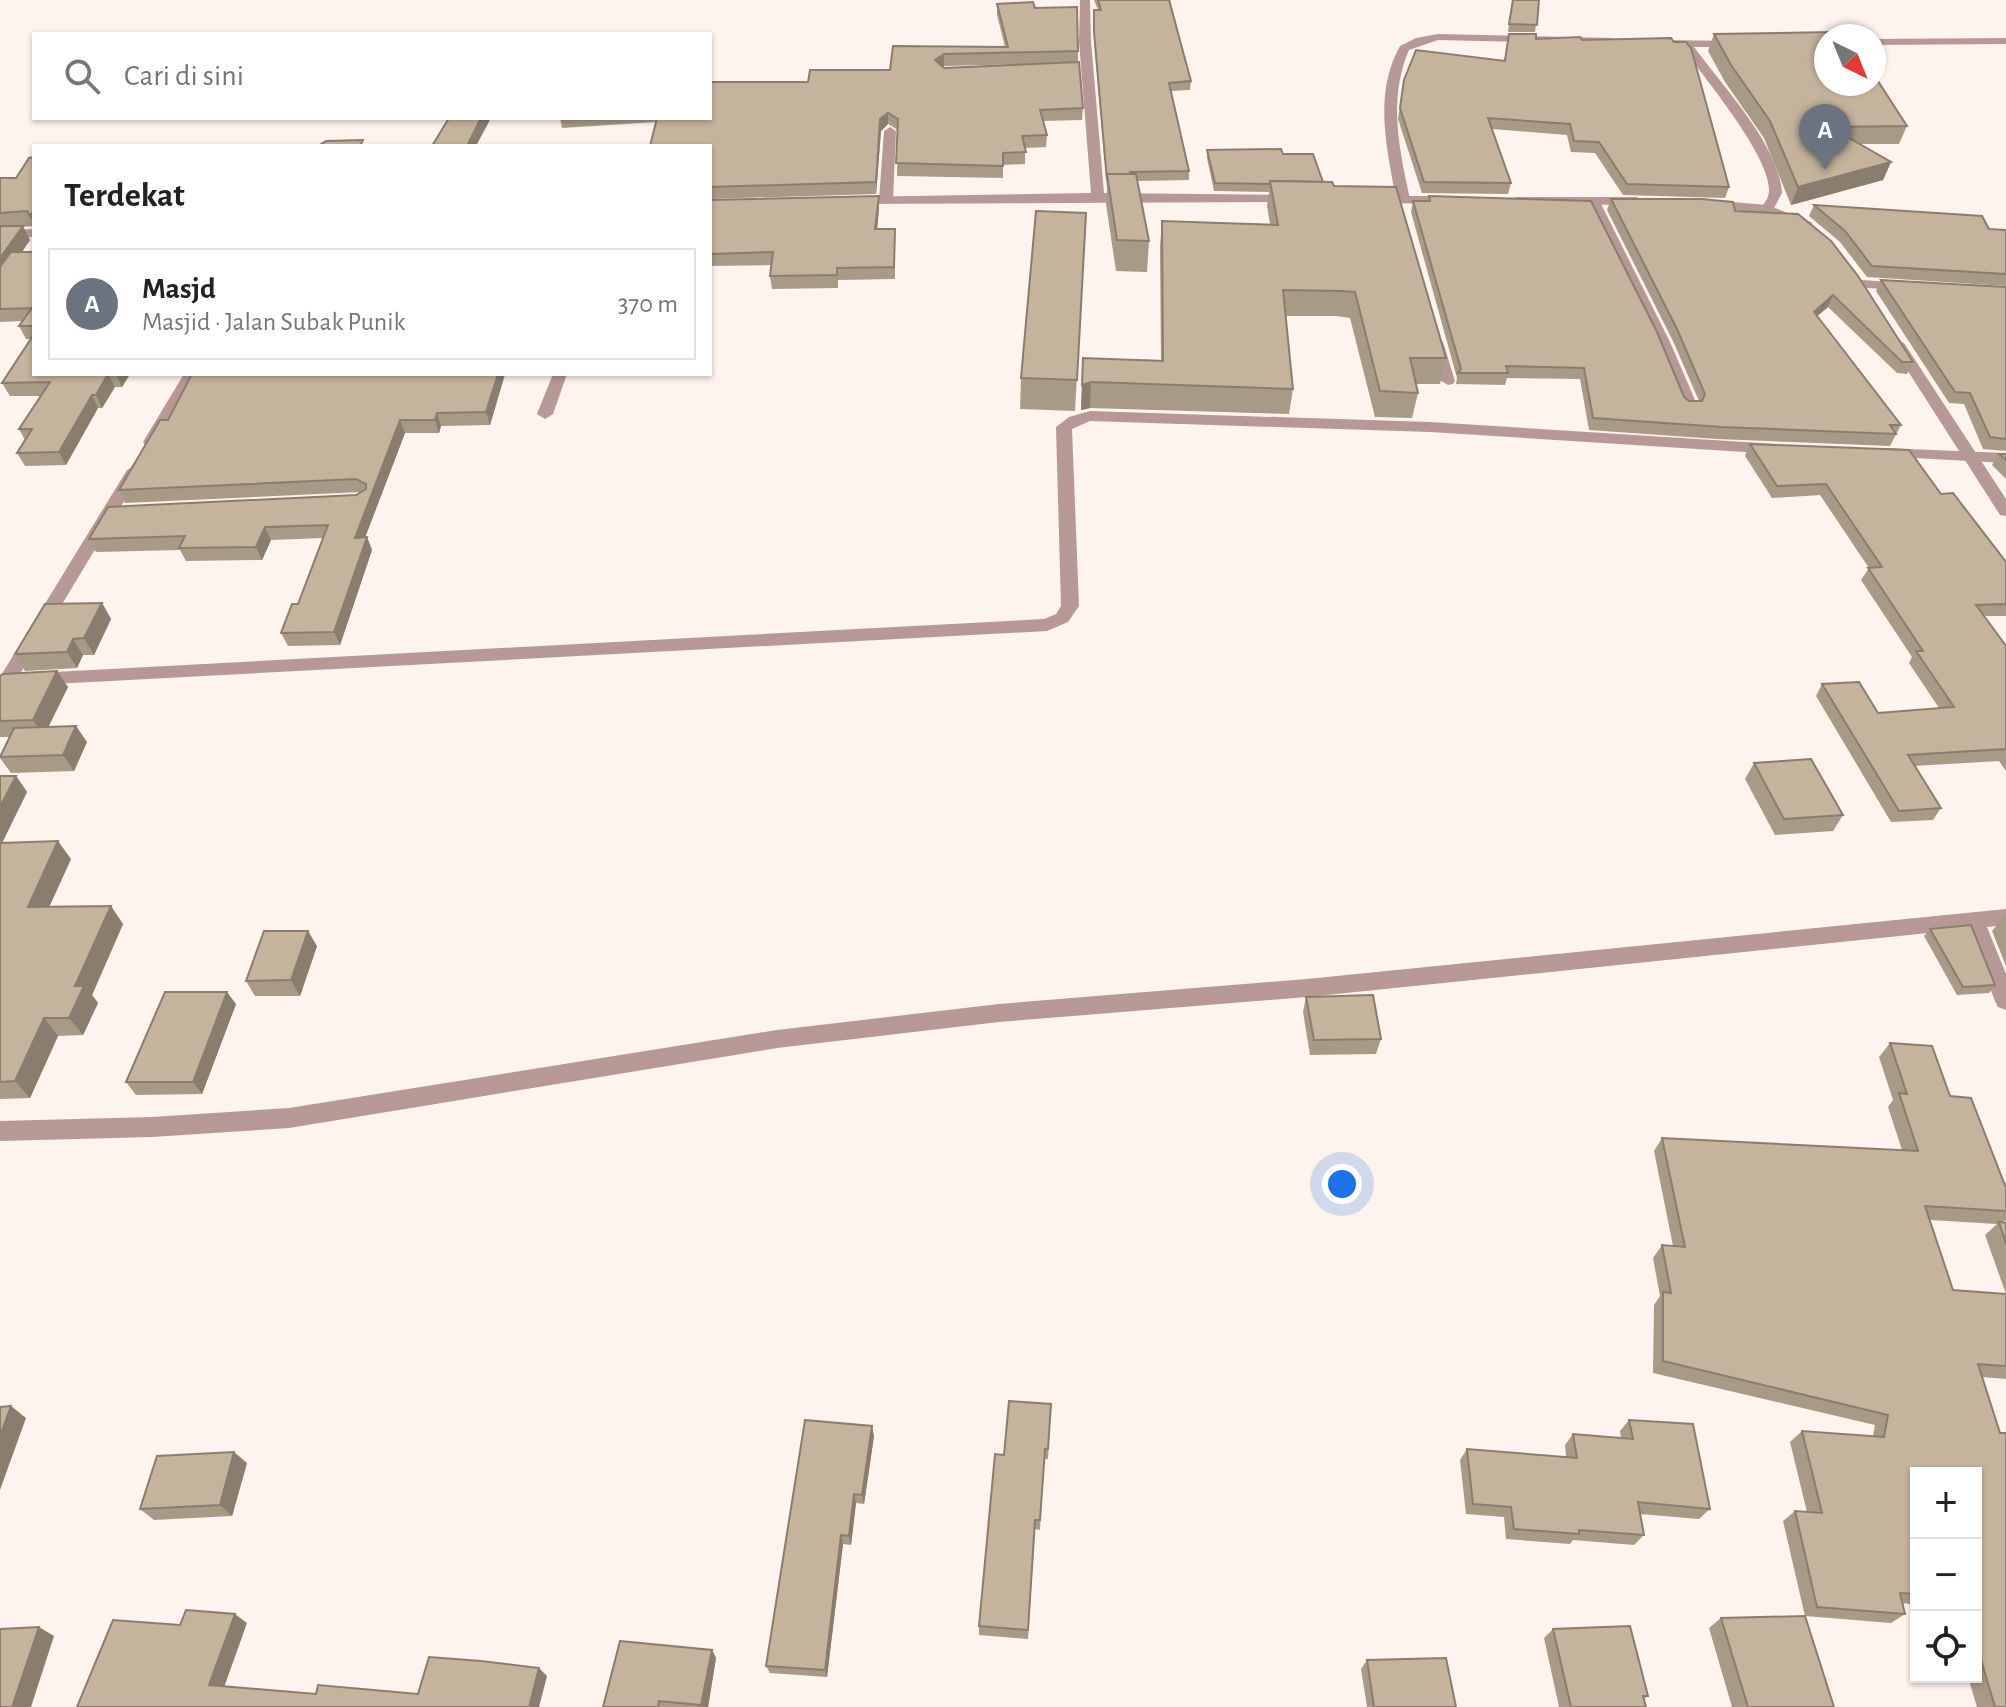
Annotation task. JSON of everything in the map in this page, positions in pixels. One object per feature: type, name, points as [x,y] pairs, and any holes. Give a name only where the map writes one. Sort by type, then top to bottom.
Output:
[{"type":"street","points":[[1085,0],[1087,68],[1098,197]]},
{"type":"street","points":[[1401,203],[1389,119],[1395,73],[1404,48],[1420,40],[1438,37],[1626,42]]},
{"type":"street","points":[[1656,42],[1745,44]]},
{"type":"street","points":[[1886,42],[2005,42]]},
{"type":"street","points":[[1685,43],[1736,113],[1766,165],[1775,186],[1775,197],[1767,209]]},
{"type":"street","points":[[1072,69],[1087,68]]},
{"type":"street","points":[[886,200],[890,131]]},
{"type":"street","points":[[838,202],[1098,197],[1304,199]]},
{"type":"street","points":[[1351,199],[1401,203],[1466,200]]},
{"type":"street","points":[[1513,200],[1650,202]]},
{"type":"street","points":[[1592,200],[1663,342],[1690,407]]},
{"type":"street","points":[[1697,203],[1767,209],[1799,218],[1823,237]]},
{"type":"street","points":[[0,234],[32,233]]},
{"type":"street","points":[[1860,284],[1927,288]]},
{"type":"street","points":[[1432,329],[1448,381]]},
{"type":"street","points":[[1891,333],[2006,511]]},
{"type":"street","points":[[4,686],[117,512],[190,376]]},
{"type":"street","points":[[545,414],[559,376]]},
{"type":"street","points":[[4,686],[1047,625],[1062,618],[1070,606],[1064,427],[1074,420],[1090,416],[1430,427],[1791,449]]},
{"type":"street","points":[[1866,452],[2006,458]]},
{"type":"street","points":[[0,1131],[152,1127],[289,1118],[777,1039],[999,1013],[1307,988],[2006,917]]},
{"type":"street","points":[[1974,921],[2006,1001]]},
{"type":"building","points":[[1098,0],[1169,0],[1191,81],[1169,83],[1189,171],[1107,174],[1107,180],[1094,32],[1094,10],[1101,10]]},
{"type":"building","points":[[1513,0],[1539,0],[1537,25],[1509,24]]},
{"type":"building","points":[[1033,2],[1035,8],[1077,7],[1078,51],[944,54],[935,60],[944,68],[1079,62],[1083,108],[1040,110],[1047,135],[1022,136],[1026,152],[1003,153],[1003,166],[896,163],[898,119],[888,113],[880,119],[876,182],[712,187],[712,144],[650,144],[656,120],[712,120],[712,82],[808,82],[810,70],[890,70],[893,46],[1008,47],[997,4]]},
{"type":"building","points":[[1814,32],[1814,96],[1886,96],[1886,94],[1907,126],[1830,127],[1891,162],[1798,187],[1770,121],[1731,65],[1714,34]]},
{"type":"building","points":[[1509,34],[1536,34],[1536,39],[1671,38],[1674,42],[1686,42],[1691,48],[1729,187],[1627,184],[1599,142],[1574,141],[1570,124],[1488,118],[1511,183],[1424,182],[1400,108],[1404,80],[1416,50],[1505,61]]},
{"type":"building","points":[[448,120],[480,120],[468,144],[433,144]]},
{"type":"building","points":[[363,140],[361,144],[321,144],[326,141]]},
{"type":"building","points":[[1281,149],[1283,154],[1313,154],[1323,182],[1215,183],[1207,150]]},
{"type":"building","points":[[32,157],[32,213],[30,216],[27,211],[0,213],[0,178],[16,178]]},
{"type":"building","points":[[1107,174],[1136,174],[1149,241],[1117,240]]},
{"type":"building","points":[[1270,181],[1396,187],[1446,358],[1410,358],[1418,393],[1380,391],[1355,292],[1340,291],[1283,290],[1293,389],[1091,382],[1082,385],[1083,358],[1163,361],[1162,221],[1278,225]]},
{"type":"building","points":[[879,196],[875,229],[895,229],[894,267],[837,268],[837,275],[770,276],[773,252],[712,254],[712,200]]},
{"type":"building","points":[[1429,196],[1591,201],[1657,332],[1684,397],[1689,401],[1702,401],[1705,394],[1677,329],[1611,199],[1701,199],[1733,202],[1735,211],[1798,214],[1831,241],[1858,276],[1913,362],[1902,362],[1833,295],[1814,312],[1901,425],[1890,425],[1896,434],[1593,418],[1584,368],[1506,366],[1508,373],[1458,373],[1461,369],[1413,201],[1430,201]]},
{"type":"building","points":[[1814,205],[1982,216],[1989,229],[2006,230],[2006,274],[1872,266],[1845,231]]},
{"type":"building","points":[[1036,211],[1086,213],[1077,380],[1021,378]]},
{"type":"building","points":[[0,226],[23,226],[0,258]]},
{"type":"building","points":[[11,252],[32,252],[32,308],[0,309],[0,267]]},
{"type":"building","points":[[1881,280],[2006,287],[2006,439],[1990,437],[1970,393],[1955,392]]},
{"type":"building","points":[[32,308],[32,326],[19,326]]},
{"type":"building","points":[[32,337],[32,376],[107,376],[96,395],[92,395],[59,452],[17,453],[32,429],[19,429],[50,382],[2,383]]},
{"type":"building","points":[[191,376],[497,376],[486,412],[437,413],[435,420],[400,420],[355,538],[367,537],[334,632],[281,633],[292,604],[298,604],[328,525],[265,527],[256,547],[179,548],[185,536],[89,539],[108,507],[356,495],[366,489],[366,484],[356,479],[119,490],[160,420],[168,420]]},
{"type":"building","points":[[1750,444],[1909,450],[1941,494],[1953,493],[2006,562],[2006,604],[1976,605],[2006,646],[2006,749],[1908,755],[1941,808],[1899,811],[1822,684],[1859,682],[1878,713],[1954,707],[1916,651],[1923,651],[1868,568],[1882,567],[1826,484],[1777,486]]},
{"type":"building","points":[[102,603],[84,638],[73,639],[67,652],[15,654],[45,604]]},
{"type":"building","points":[[57,671],[33,720],[0,721],[0,676]]},
{"type":"building","points":[[76,726],[63,755],[0,757],[14,728]]},
{"type":"building","points":[[1811,759],[1843,815],[1784,819],[1754,763]]},
{"type":"building","points":[[0,776],[16,776],[0,807]]},
{"type":"building","points":[[58,841],[28,907],[111,906],[75,986],[84,986],[69,1018],[44,1018],[15,1081],[0,1082],[0,843]]},
{"type":"building","points":[[1971,925],[1995,985],[1963,987],[1930,929]]},
{"type":"building","points":[[264,931],[308,931],[291,980],[246,981]]},
{"type":"building","points":[[165,992],[227,992],[193,1082],[126,1082]]},
{"type":"building","points":[[1373,995],[1381,1039],[1314,1040],[1306,997]]},
{"type":"building","points":[[1890,1043],[1932,1046],[1950,1096],[1971,1098],[2006,1188],[2006,1211],[1925,1206],[1953,1290],[2006,1294],[2006,1366],[1978,1364],[2000,1433],[2006,1433],[2006,1707],[1995,1707],[1982,1663],[1982,1467],[1910,1467],[1910,1594],[1900,1593],[1905,1614],[1817,1607],[1795,1511],[1822,1513],[1802,1431],[1884,1437],[1888,1415],[1663,1361],[1663,1292],[1671,1293],[1662,1245],[1685,1247],[1662,1138],[1918,1151],[1899,1093],[1907,1094]]},
{"type":"building","points":[[1999,1222],[2006,1223],[2006,1244]]},
{"type":"building","points":[[1009,1401],[1051,1404],[1040,1520],[1035,1520],[1028,1630],[979,1626],[995,1454],[1004,1455]]},
{"type":"building","points":[[11,1406],[0,1436],[0,1407]]},
{"type":"building","points":[[805,1420],[872,1426],[862,1495],[854,1494],[849,1536],[841,1535],[825,1670],[766,1666]]},
{"type":"building","points":[[1629,1420],[1693,1424],[1710,1509],[1638,1502],[1644,1535],[1579,1530],[1579,1534],[1514,1529],[1511,1507],[1473,1504],[1467,1449],[1577,1458],[1573,1434],[1633,1439]]},
{"type":"building","points":[[234,1452],[220,1505],[140,1509],[157,1456]]},
{"type":"building","points":[[186,1610],[235,1614],[209,1685],[316,1694],[318,1685],[418,1694],[429,1657],[539,1668],[529,1707],[77,1707],[113,1620],[180,1625]]},
{"type":"building","points":[[1805,1616],[1834,1707],[1748,1707],[1721,1618]]},
{"type":"building","points":[[1630,1626],[1648,1696],[1643,1696],[1646,1707],[1571,1707],[1553,1629]]},
{"type":"building","points":[[39,1627],[12,1707],[0,1707],[0,1629]]},
{"type":"building","points":[[620,1641],[712,1650],[701,1705],[659,1701],[658,1707],[603,1707]]},
{"type":"building","points":[[1446,1658],[1456,1707],[1374,1707],[1367,1660]]},
{"type":"place","name":"Masjd","points":[[1825,170]]}]
